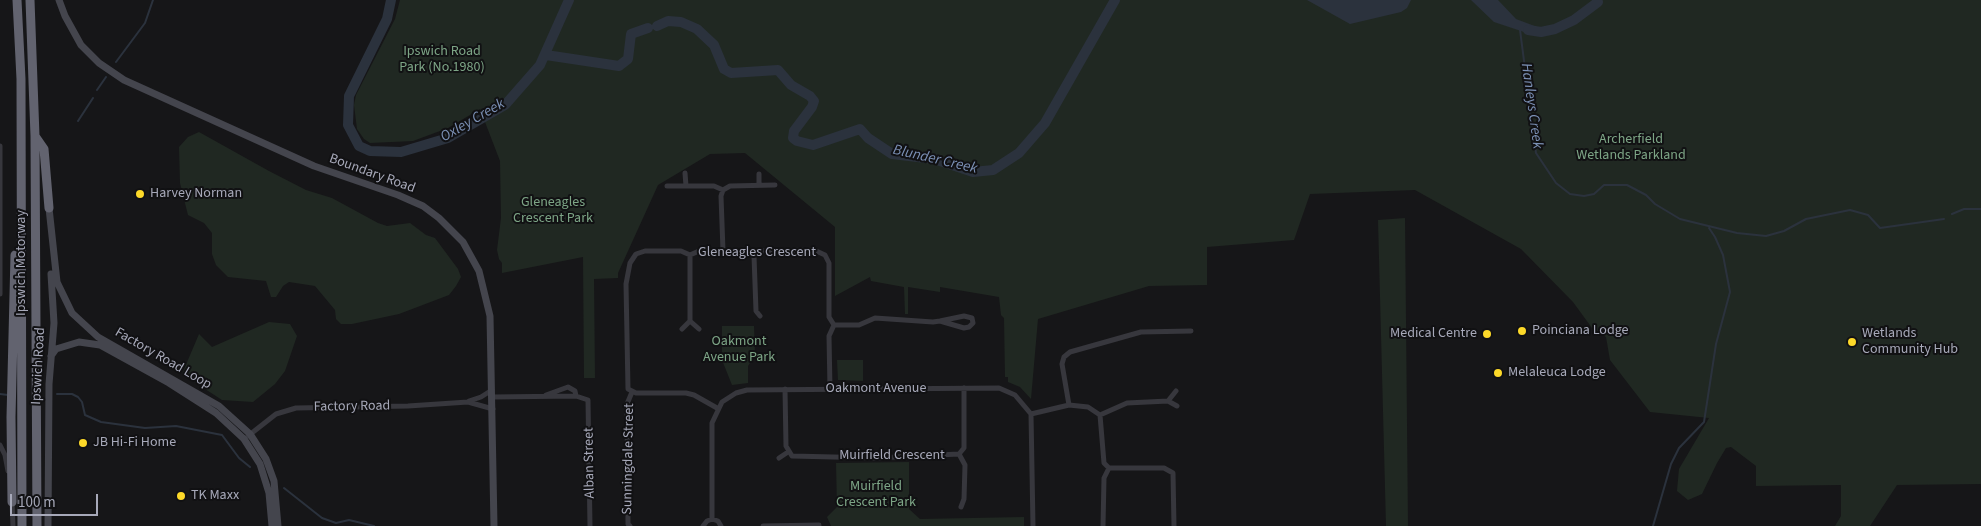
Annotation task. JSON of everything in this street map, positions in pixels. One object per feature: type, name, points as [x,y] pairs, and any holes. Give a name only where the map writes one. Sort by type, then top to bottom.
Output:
[{"type":"highway","name":"Ipswich Motorway","points":[[18,0],[21,143],[22,526]]},
{"type":"highway","name":"Ipswich Motorway","points":[[30,0],[35,136],[37,526]]},
{"type":"highway","points":[[35,136],[44,149],[49,208]]},
{"type":"highway","points":[[12,502],[11,417],[16,158],[21,143]]},
{"type":"main road","name":"Boundary Road","points":[[59,0],[74,34],[99,63],[124,80],[314,166],[398,195],[422,206],[440,218],[463,242],[485,287],[491,331],[494,526]]},
{"type":"main road","name":"Ipswich Road","points":[[48,526],[50,356],[54,313],[49,208]]},
{"type":"main road","name":"Factory Road Loop","points":[[49,208],[57,282],[66,303],[79,321],[102,339],[207,398],[230,414],[266,459],[274,481],[278,526]]},
{"type":"main road","name":"Factory Road Loop","points":[[50,356],[58,348],[79,342],[91,342],[106,347],[190,395],[247,436],[265,477],[271,504],[272,526]]},
{"type":"street","points":[[0,146],[0,294]]},
{"type":"street","points":[[685,173],[686,186]]},
{"type":"street","points":[[758,174],[759,185]]},
{"type":"street","points":[[723,190],[730,186],[775,185]]},
{"type":"street","points":[[667,186],[714,186],[723,190]]},
{"type":"street","points":[[723,190],[723,251]]},
{"type":"street","name":"Gleneagles Crescent","points":[[632,392],[626,384],[626,284],[630,263],[636,254],[645,251],[681,251],[690,255],[699,251],[748,252],[754,256],[761,251],[814,250],[826,255],[829,262],[829,317],[834,325],[829,336],[830,389]]},
{"type":"street","points":[[682,329],[690,321],[690,255]]},
{"type":"street","points":[[754,256],[756,311],[760,316]]},
{"type":"street","points":[[834,325],[859,325],[879,318],[929,322],[940,320],[968,316],[972,318],[973,323],[964,328],[940,320]]},
{"type":"street","points":[[690,321],[699,329]]},
{"type":"street","points":[[1069,405],[1062,364],[1064,357],[1070,352],[1141,332],[1192,330]]},
{"type":"street","points":[[492,397],[576,396],[575,391],[568,387],[543,396]]},
{"type":"street","name":"Muirfield Crescent","points":[[788,452],[800,457],[875,458],[959,454],[964,448],[964,388]]},
{"type":"street","name":"Oakmont Avenue","points":[[717,408],[729,396],[741,391],[999,388],[1015,395],[1031,414]]},
{"type":"street","name":"Factory Road","points":[[247,436],[268,419],[289,409],[468,402],[481,398],[492,389]]},
{"type":"street","points":[[779,458],[788,452],[786,446],[785,389]]},
{"type":"street","points":[[1168,401],[1176,391]]},
{"type":"street","points":[[632,392],[686,393],[694,395],[717,408],[712,429],[712,519]]},
{"type":"street","name":"Sunningdale Street","points":[[630,526],[628,524],[627,404],[632,392]]},
{"type":"street","name":"Alban Street","points":[[576,396],[588,400],[590,526]]},
{"type":"street","points":[[1100,414],[1127,403],[1168,401],[1177,406]]},
{"type":"street","name":"Factory Road","points":[[468,402],[493,409]]},
{"type":"street","points":[[1032,526],[1031,414],[1069,405],[1088,407],[1100,414]]},
{"type":"street","points":[[1100,414],[1104,463],[1109,468],[1169,469],[1173,473],[1174,526]]},
{"type":"street","points":[[0,444],[7,465],[13,526]]},
{"type":"street","points":[[959,454],[965,464],[964,499],[961,507]]},
{"type":"street","points":[[1103,526],[1104,478],[1109,468]]},
{"type":"street","points":[[703,526],[712,519],[718,521],[721,526]]},
{"type":"street","points":[[763,526],[819,525]]},
{"type":"green space","name":"Archerfield Wetlands Parkland","points":[[400,0],[1981,0],[1981,484],[1897,485],[1870,526],[1835,526],[1841,516],[1841,485],[1756,486],[1756,466],[1731,447],[1726,448],[1702,494],[1688,500],[1677,491],[1679,469],[1709,418],[1650,412],[1610,360],[1606,337],[1592,328],[1573,302],[1521,249],[1415,190],[1310,194],[1294,240],[1207,247],[1207,285],[1149,286],[1038,319],[1031,399],[1020,387],[1008,382],[1008,377],[1005,377],[1004,318],[1001,315],[999,297],[940,287],[940,292],[908,287],[908,314],[905,314],[904,287],[871,281],[870,277],[835,296],[835,227],[745,153],[710,154],[658,185],[618,273],[618,278],[594,279],[595,378],[584,378],[583,257],[502,273],[502,263],[497,250],[501,218],[500,161],[480,109],[448,128],[413,141],[370,143],[364,139],[357,129],[354,105],[356,95],[395,19]]},
{"type":"green space","points":[[199,132],[306,190],[332,198],[378,223],[387,226],[410,223],[426,235],[435,238],[458,269],[461,277],[456,286],[449,295],[399,314],[352,324],[341,324],[336,319],[335,310],[315,286],[289,282],[283,286],[276,297],[271,297],[266,281],[228,277],[216,265],[212,254],[212,233],[204,223],[188,215],[180,183],[179,147],[188,137]]},
{"type":"green space","points":[[1405,218],[1408,526],[1386,526],[1378,220]]},
{"type":"green space","points":[[269,322],[290,324],[297,336],[285,371],[275,384],[253,402],[222,400],[182,374],[199,334],[212,347]]},
{"type":"green space","name":"Oakmont Avenue Park","points":[[722,326],[754,326],[755,355],[748,366],[748,383],[732,385],[722,360]]},
{"type":"green space","points":[[837,360],[863,360],[863,381],[838,380]]},
{"type":"green space","name":"Muirfield Crescent Park","points":[[909,462],[909,509],[920,519],[1024,517],[1024,526],[831,526],[827,517],[837,507],[836,463]]},
{"type":"shaded area","points":[[1307,0],[1411,0],[1407,8],[1401,12],[1350,24]]},
{"type":"shaded area","points":[[1471,0],[1498,0],[1516,19],[1540,28],[1542,33],[1530,34],[1494,22]]},
{"type":"waterway","points":[[116,62],[145,23],[153,0]]},
{"type":"waterway","name":"Oxley Creek","points":[[391,0],[387,19],[349,96],[348,125],[359,146],[370,151],[401,152],[448,138],[505,105],[540,65],[569,0]]},
{"type":"waterway","name":"Blunder Creek","points":[[657,26],[668,21],[681,22],[697,29],[714,45],[724,69],[731,73],[778,70],[791,85],[810,96],[814,101],[812,107],[794,131],[793,138],[797,141],[813,145],[860,129],[868,138],[892,154],[934,159],[973,172],[993,170],[1019,153],[1045,123],[1115,0]]},
{"type":"waterway","name":"Blunder Creek","points":[[1528,30],[1541,32],[1555,29],[1574,20],[1598,2]]},
{"type":"waterway","name":"Blunder Creek","points":[[546,55],[619,66],[628,59],[631,34],[648,28]]},
{"type":"waterway","name":"Hanleys Creek","points":[[1520,30],[1536,153],[1556,183],[1570,194],[1584,196],[1594,194],[1604,185],[1627,185],[1646,195],[1655,204],[1680,219],[1737,233],[1766,236],[1784,231],[1806,219],[1850,210],[1868,215],[1880,228],[1944,219]]},
{"type":"waterway","points":[[97,90],[106,77]]},
{"type":"waterway","points":[[78,121],[93,98]]},
{"type":"waterway","name":"Hanleys Creek","points":[[1952,214],[1964,209],[1981,209]]},
{"type":"waterway","points":[[1653,526],[1671,464],[1679,448],[1704,422],[1716,344],[1730,292],[1723,255],[1709,228]]},
{"type":"waterway","points":[[0,394],[8,395]]},
{"type":"waterway","points":[[57,394],[72,394],[78,397],[82,402],[85,415],[101,422],[145,428],[176,426],[222,435],[239,458],[250,467]]},
{"type":"waterway","points":[[284,488],[322,518],[336,523],[349,520],[374,526]]},
{"type":"place","name":"Harvey Norman","points":[[140,194]]},
{"type":"place","name":"Poinciana Lodge","points":[[1522,331]]},
{"type":"place","name":"Medical Centre","points":[[1487,334]]},
{"type":"place","name":"Wetlands Community Hub","points":[[1852,342]]},
{"type":"place","name":"Melaleuca Lodge","points":[[1498,373]]},
{"type":"place","name":"JB Hi-Fi Home","points":[[83,443]]},
{"type":"place","name":"TK Maxx","points":[[181,496]]},
{"type":"park label","name":"Ipswich Road Park (No.1980)","points":[[442,60]]},
{"type":"park label","name":"Gleneagles Crescent Park","points":[[553,212]]}]
